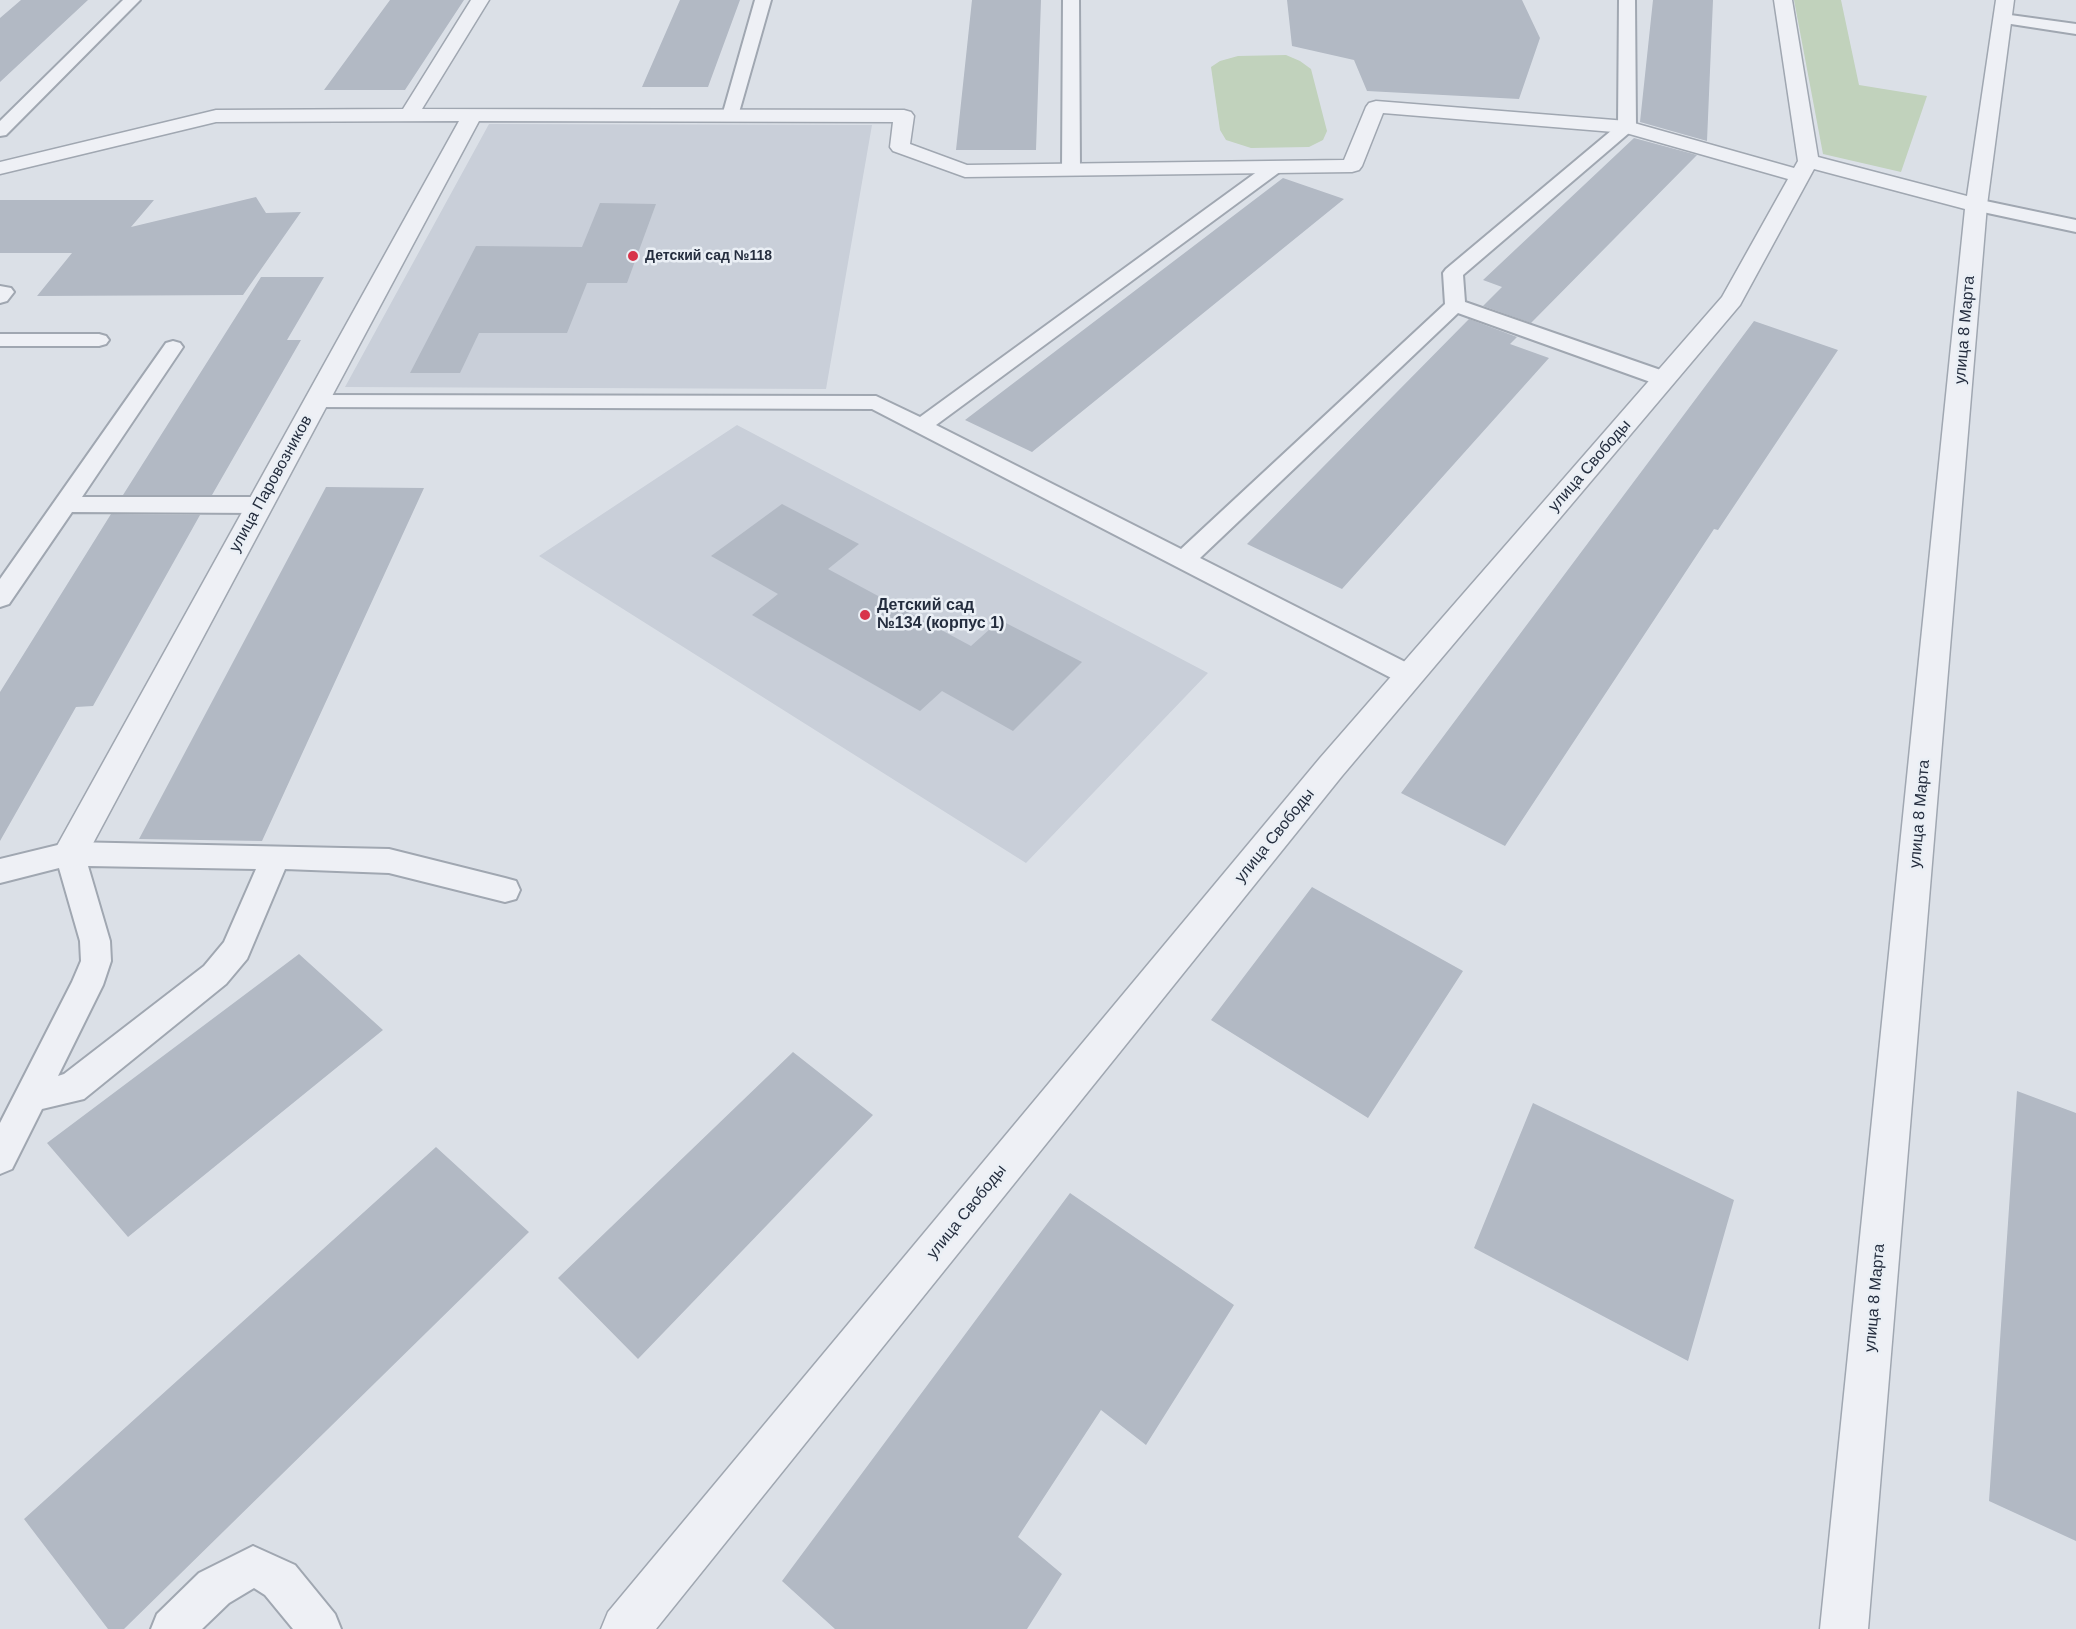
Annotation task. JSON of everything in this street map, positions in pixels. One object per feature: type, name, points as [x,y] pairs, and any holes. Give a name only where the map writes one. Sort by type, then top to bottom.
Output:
[{"type":"street","points":[[409,115],[480,0]]},
{"type":"street","points":[[1784,0],[1804,168]]},
{"type":"street","name":"улица 8 Марта","points":[[1844,1629],[1976,205],[2004,9]]},
{"type":"street","points":[[0,168],[216,116],[409,115],[904,116],[900,147],[965,171],[1352,166],[1376,107],[1627,127],[1976,205]]},
{"type":"street","name":"улица Паровозников","points":[[70,854],[472,115]]},
{"type":"street","name":"улица Свободы","points":[[625,1629],[1324,777],[1732,300],[1804,168]]},
{"type":"lane","points":[[0,131],[132,0]]},
{"type":"lane","points":[[730,116],[763,0]]},
{"type":"lane","points":[[1071,0],[1071,170]]},
{"type":"lane","points":[[1455,305],[1453,273],[1627,127],[1627,0]]},
{"type":"lane","points":[[2004,9],[2076,29]]},
{"type":"lane","points":[[921,426],[1275,167]]},
{"type":"lane","points":[[1976,205],[2076,226]]},
{"type":"lane","points":[[0,292],[4,292],[0,297]]},
{"type":"lane","points":[[1455,305],[1665,379]]},
{"type":"lane","points":[[1184,560],[1455,305]]},
{"type":"lane","points":[[0,340],[99,340]]},
{"type":"lane","points":[[0,597],[173,347]]},
{"type":"lane","points":[[316,401],[876,403],[1410,676]]},
{"type":"lane","points":[[64,504],[260,504]]},
{"type":"lane","points":[[0,1158],[87,985],[96,961],[95,941],[70,854]]},
{"type":"lane","points":[[0,871],[70,854],[389,861],[505,890]]},
{"type":"lane","points":[[31,1096],[72,1088],[215,975],[236,950],[276,857]]},
{"type":"lane","points":[[172,1629],[214,1588],[253,1566],[280,1580],[320,1629]]},
{"type":"shaded area","name":"Детский сад №118","points":[[489,124],[872,125],[826,389],[345,387]]},
{"type":"shaded area","name":"Детский сад №134 (корпус 1)","points":[[737,425],[1208,673],[1026,863],[539,556]]},
{"type":"green space","points":[[1794,0],[1841,0],[1859,85],[1927,96],[1901,172],[1823,154]]},
{"type":"green space","points":[[1286,55],[1311,69],[1327,131],[1323,140],[1309,147],[1251,148],[1226,140],[1220,130],[1211,67],[1220,61],[1238,56]]},
{"type":"building","points":[[21,0],[88,0],[0,82],[0,18]]},
{"type":"building","points":[[390,0],[464,0],[405,90],[324,90]]},
{"type":"building","points":[[680,0],[740,0],[708,87],[642,87]]},
{"type":"building","points":[[972,0],[1041,0],[1036,150],[956,150]]},
{"type":"building","points":[[1287,0],[1522,0],[1540,38],[1519,99],[1367,91],[1354,60],[1292,46]]},
{"type":"building","points":[[1653,0],[1713,0],[1707,141],[1640,122]]},
{"type":"building","points":[[1634,138],[1697,155],[1531,323],[1483,306],[1502,287],[1483,280]]},
{"type":"building","points":[[1283,178],[1344,199],[1032,452],[965,420]]},
{"type":"building","points":[[256,197],[266,213],[301,212],[243,295],[37,296],[72,253],[0,253],[0,200],[154,200],[131,227]]},
{"type":"building","points":[[600,203],[656,204],[627,283],[587,283],[567,333],[479,333],[460,373],[410,373],[476,246],[582,247]]},
{"type":"building","points":[[261,277],[324,277],[287,340],[301,340],[212,495],[123,495]]},
{"type":"building","points":[[1469,319],[1517,337],[1510,344],[1549,358],[1342,589],[1247,544]]},
{"type":"building","points":[[1754,321],[1838,350],[1718,530],[1714,529],[1505,846],[1401,793]]},
{"type":"building","points":[[326,487],[424,488],[262,841],[139,839]]},
{"type":"building","points":[[782,504],[859,544],[828,569],[971,646],[1000,620],[1082,662],[1013,731],[942,691],[920,711],[752,615],[778,594],[711,556]]},
{"type":"building","points":[[111,514],[200,515],[93,706],[76,707],[0,841],[0,692]]},
{"type":"building","points":[[1312,887],[1463,971],[1368,1118],[1211,1020]]},
{"type":"building","points":[[299,954],[383,1030],[128,1237],[47,1143]]},
{"type":"building","points":[[793,1052],[873,1115],[638,1359],[558,1278]]},
{"type":"building","points":[[2017,1091],[2076,1113],[2076,1541],[1989,1501]]},
{"type":"building","points":[[1533,1103],[1734,1200],[1688,1361],[1474,1248]]},
{"type":"building","points":[[436,1147],[529,1232],[124,1629],[108,1629],[24,1519]]},
{"type":"building","points":[[1070,1193],[1234,1305],[1146,1445],[1101,1410],[1018,1537],[1062,1574],[1027,1629],[835,1629],[782,1581]]},
{"type":"place","name":"Детский сад №118","points":[[633,256]]},
{"type":"place","name":"Детский сад №134 (корпус 1)","points":[[865,615]]}]
